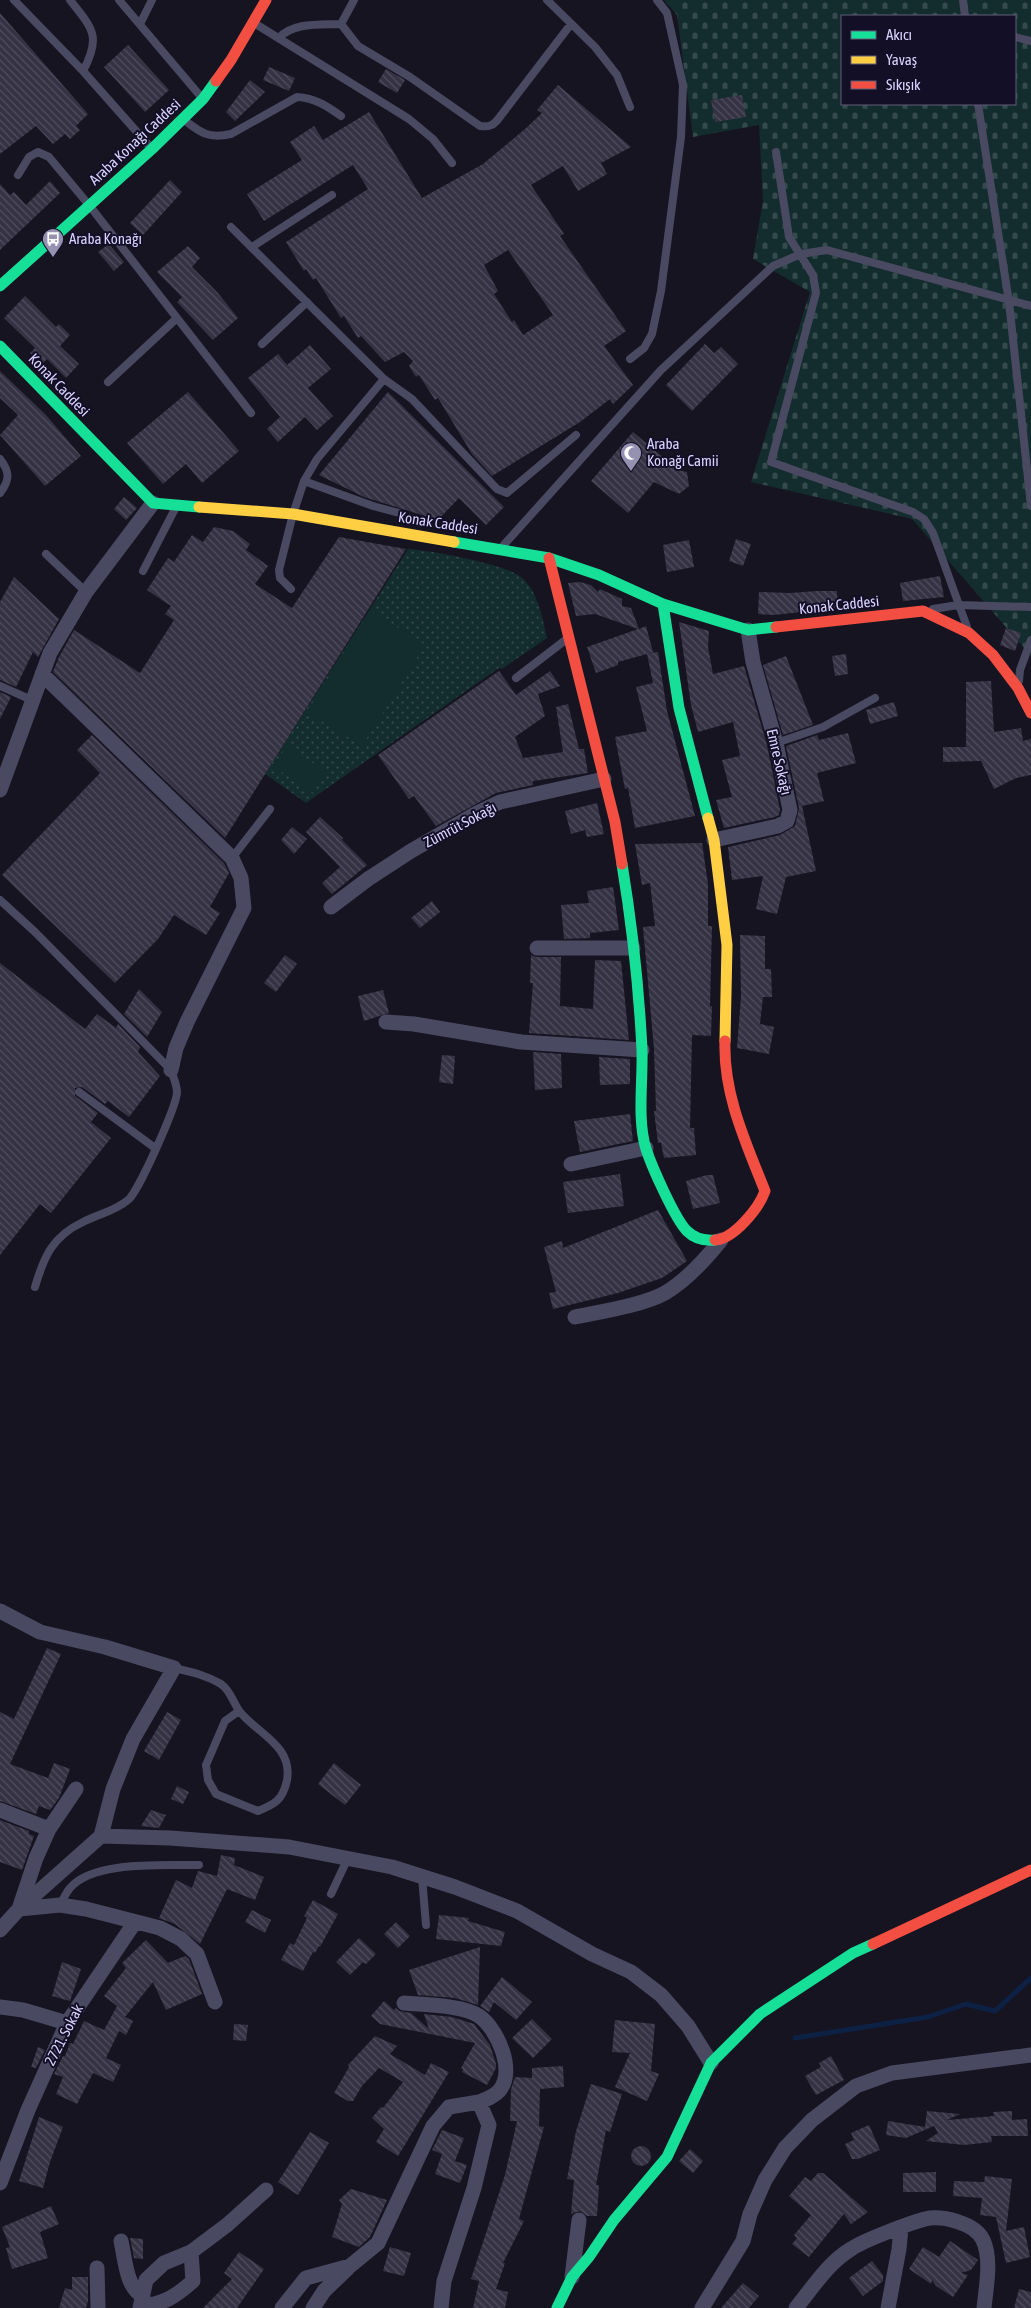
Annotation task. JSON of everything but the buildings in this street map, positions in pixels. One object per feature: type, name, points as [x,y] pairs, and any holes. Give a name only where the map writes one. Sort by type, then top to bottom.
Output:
[{"type":"street","name":"Araba Konağı Caddesi","points":[[0,286],[152,149],[203,99],[254,23],[266,0]]},
{"type":"street","name":"Konak Caddesi","points":[[0,346],[154,503],[293,514],[501,548],[549,558],[599,574],[663,604],[748,630],[923,611]]},
{"type":"street","points":[[0,790],[50,653],[86,592],[154,503]]},
{"type":"street","points":[[549,558],[615,822],[629,906],[642,1050],[642,1112],[646,1148],[667,1197],[687,1231],[703,1241],[721,1240]]},
{"type":"street","points":[[575,1317],[616,1309],[664,1294],[700,1265],[721,1240],[750,1217],[761,1204],[765,1191],[738,1123],[724,1062],[726,945],[724,908],[714,840],[679,708],[663,604]]},
{"type":"street","points":[[923,611],[969,633],[993,655],[1018,688],[1031,713]]},
{"type":"street","name":"Emre Sokağı","points":[[714,840],[762,831],[787,821],[790,810],[776,743],[754,662],[748,630]]},
{"type":"street","points":[[42,674],[232,858],[241,878],[244,908],[187,1022],[176,1048],[171,1070]]},
{"type":"street","name":"Zümrüt Sokağı","points":[[331,907],[410,851],[500,802],[604,779]]},
{"type":"street","points":[[537,948],[633,948]]},
{"type":"street","points":[[386,1022],[414,1024],[521,1042],[642,1050]]},
{"type":"street","points":[[571,1164],[646,1148]]},
{"type":"street","points":[[0,1611],[40,1632],[106,1647],[174,1668],[133,1740],[113,1789],[101,1836],[2,1924]]},
{"type":"street","points":[[19,1909],[36,1858],[49,1829],[76,1789]]},
{"type":"street","points":[[0,1810],[49,1829]]},
{"type":"street","points":[[101,1836],[170,1838],[289,1847],[349,1857],[392,1867],[517,1911],[592,1954],[631,1972],[661,1995],[688,2026],[710,2062]]},
{"type":"street","points":[[557,2308],[572,2277],[589,2257],[614,2220],[667,2157],[710,2062],[760,2014],[853,1954],[1031,1870]]},
{"type":"street","points":[[19,1909],[60,1905],[86,1908],[160,1928],[180,1939],[197,1954],[215,2002]]},
{"type":"street","name":"2721. Sokak","points":[[0,2183],[5,2156],[67,2023],[135,1922]]},
{"type":"street","points":[[313,2308],[324,2291],[378,2243],[433,2126],[449,2108],[479,2102],[491,2097],[500,2090],[504,2081],[505,2062],[497,2035],[479,2016],[448,2006],[404,2003]]},
{"type":"street","points":[[0,2007],[23,2010],[67,2023]]},
{"type":"street","points":[[702,2308],[742,2240],[750,2214],[765,2180],[785,2148],[812,2120],[856,2086],[892,2072],[1031,2055]]},
{"type":"street","points":[[441,2308],[444,2281],[474,2188],[490,2125],[479,2102]]},
{"type":"street","points":[[141,2304],[146,2280],[164,2263],[191,2252],[227,2225],[266,2190]]},
{"type":"street","points":[[796,2308],[825,2271],[851,2248],[927,2218],[957,2221],[976,2229],[983,2240],[986,2256],[984,2308]]},
{"type":"street","points":[[572,2277],[579,2220]]},
{"type":"street","points":[[888,2308],[901,2228]]},
{"type":"street","points":[[120,2241],[131,2284],[141,2304]]},
{"type":"street","points":[[141,2304],[158,2304],[175,2297],[193,2281],[191,2252]]},
{"type":"street","points":[[282,2308],[306,2278],[350,2266]]},
{"type":"street","points":[[97,2268],[98,2308]]},
{"type":"lane","points":[[14,0],[83,71],[152,149]]},
{"type":"lane","points":[[70,0],[92,32],[94,45],[83,71]]},
{"type":"lane","points":[[119,0],[203,99]]},
{"type":"lane","points":[[140,24],[152,0]]},
{"type":"lane","points":[[341,24],[354,0]]},
{"type":"lane","points":[[547,0],[595,47],[617,75],[630,107]]},
{"type":"lane","points":[[630,359],[644,348],[652,334],[661,291],[681,137],[683,85],[667,14],[657,0]]},
{"type":"lane","points":[[963,0],[965,15]]},
{"type":"lane","points":[[254,23],[410,119],[433,139],[452,163]]},
{"type":"lane","points":[[279,38],[285,32],[295,27],[341,24]]},
{"type":"lane","points":[[341,24],[358,46],[410,77],[480,126],[487,127],[493,126],[571,24]]},
{"type":"lane","points":[[1016,37],[1031,42]]},
{"type":"lane","points":[[183,118],[202,134],[211,137],[232,134],[297,98],[306,98],[325,104],[341,116]]},
{"type":"lane","points":[[978,105],[1009,302],[1031,506]]},
{"type":"lane","points":[[18,175],[29,157],[38,152],[48,157],[89,205],[251,413]]},
{"type":"lane","points":[[776,152],[789,237],[813,275],[816,293],[771,462],[886,501],[913,512],[924,519],[933,533],[969,633]]},
{"type":"lane","points":[[252,247],[332,195]]},
{"type":"lane","points":[[231,227],[384,378],[412,399],[497,489],[507,493],[576,435]]},
{"type":"lane","points":[[501,548],[661,370],[773,266],[801,254],[827,250],[1009,302],[1031,306]]},
{"type":"lane","points":[[262,344],[307,302]]},
{"type":"lane","points":[[108,382],[177,318]]},
{"type":"lane","points":[[291,589],[280,578],[279,570],[293,514],[304,481],[317,459],[384,378]]},
{"type":"lane","points":[[0,459],[8,469],[8,483],[0,493]]},
{"type":"lane","points":[[304,481],[373,506],[399,513]]},
{"type":"lane","points":[[143,571],[177,505]]},
{"type":"lane","points":[[46,554],[86,592]]},
{"type":"lane","points":[[923,611],[958,606],[1031,608]]},
{"type":"lane","points":[[516,678],[569,638]]},
{"type":"lane","points":[[1031,640],[1020,670],[1018,688],[1031,695]]},
{"type":"lane","points":[[0,686],[34,701]]},
{"type":"lane","points":[[776,743],[823,728],[875,698]]},
{"type":"lane","points":[[232,858],[270,809]]},
{"type":"lane","points":[[0,900],[35,932],[171,1070],[177,1092],[138,1188],[130,1199],[117,1208],[82,1222],[51,1246],[41,1265],[35,1287]]},
{"type":"lane","points":[[79,1092],[155,1148]]},
{"type":"lane","points":[[174,1668],[200,1674],[222,1685],[234,1699],[239,1711],[284,1754],[289,1770],[286,1787],[275,1804],[258,1811],[216,1794],[208,1780],[206,1765],[224,1721],[239,1711]]},
{"type":"lane","points":[[331,1894],[349,1857]]},
{"type":"lane","points":[[60,1905],[71,1888],[78,1882],[113,1868],[199,1865]]},
{"type":"lane","points":[[422,1877],[426,1925]]},
{"type":"green space","points":[[664,0],[1031,0],[1031,656],[912,519],[751,482],[810,292],[753,259],[763,201],[759,125],[693,137],[677,15]]},
{"type":"green space","points":[[408,549],[483,562],[520,576],[529,586],[536,599],[547,638],[502,669],[499,668],[306,803],[265,774]]},
{"type":"green space","points":[[370,610],[425,645],[362,746],[307,712]]},
{"type":"green space","points":[[287,746],[326,772],[313,793],[273,766]]},
{"type":"waterway","points":[[795,2038],[928,2017],[966,2004],[995,2011],[1031,1978]]},
{"type":"traffic: fast","points":[[0,286],[152,149],[203,99],[216,81]]},
{"type":"traffic: fast","points":[[0,346],[153,503],[199,507]]},
{"type":"traffic: fast","points":[[454,542],[549,558],[599,575],[663,604],[748,630],[776,627]]},
{"type":"traffic: fast","points":[[663,604],[679,708],[708,818]]},
{"type":"traffic: fast","points":[[622,864],[632,933],[639,1003],[642,1050],[641,1113],[643,1138],[653,1168],[682,1225],[696,1238],[715,1240]]},
{"type":"traffic: fast","points":[[557,2308],[572,2277],[589,2257],[614,2220],[667,2157],[711,2063],[760,2014],[853,1953],[873,1944]]},
{"type":"traffic: slow","points":[[199,507],[293,514],[454,542]]},
{"type":"traffic: slow","points":[[708,818],[714,840],[727,945],[725,1041]]},
{"type":"traffic: jam","points":[[216,81],[231,60],[266,0]]},
{"type":"traffic: jam","points":[[549,558],[615,822],[622,864]]},
{"type":"traffic: jam","points":[[776,627],[923,611],[969,633],[993,655],[1018,688],[1031,713]]},
{"type":"traffic: jam","points":[[715,1240],[738,1229],[752,1214],[765,1191],[737,1118],[725,1061],[725,1041]]},
{"type":"traffic: jam","points":[[873,1944],[1031,1870]]},
{"type":"place","name":"Araba Konağı","points":[[53,258]]},
{"type":"place","name":"Araba Konağı Camii","points":[[631,472]]}]
